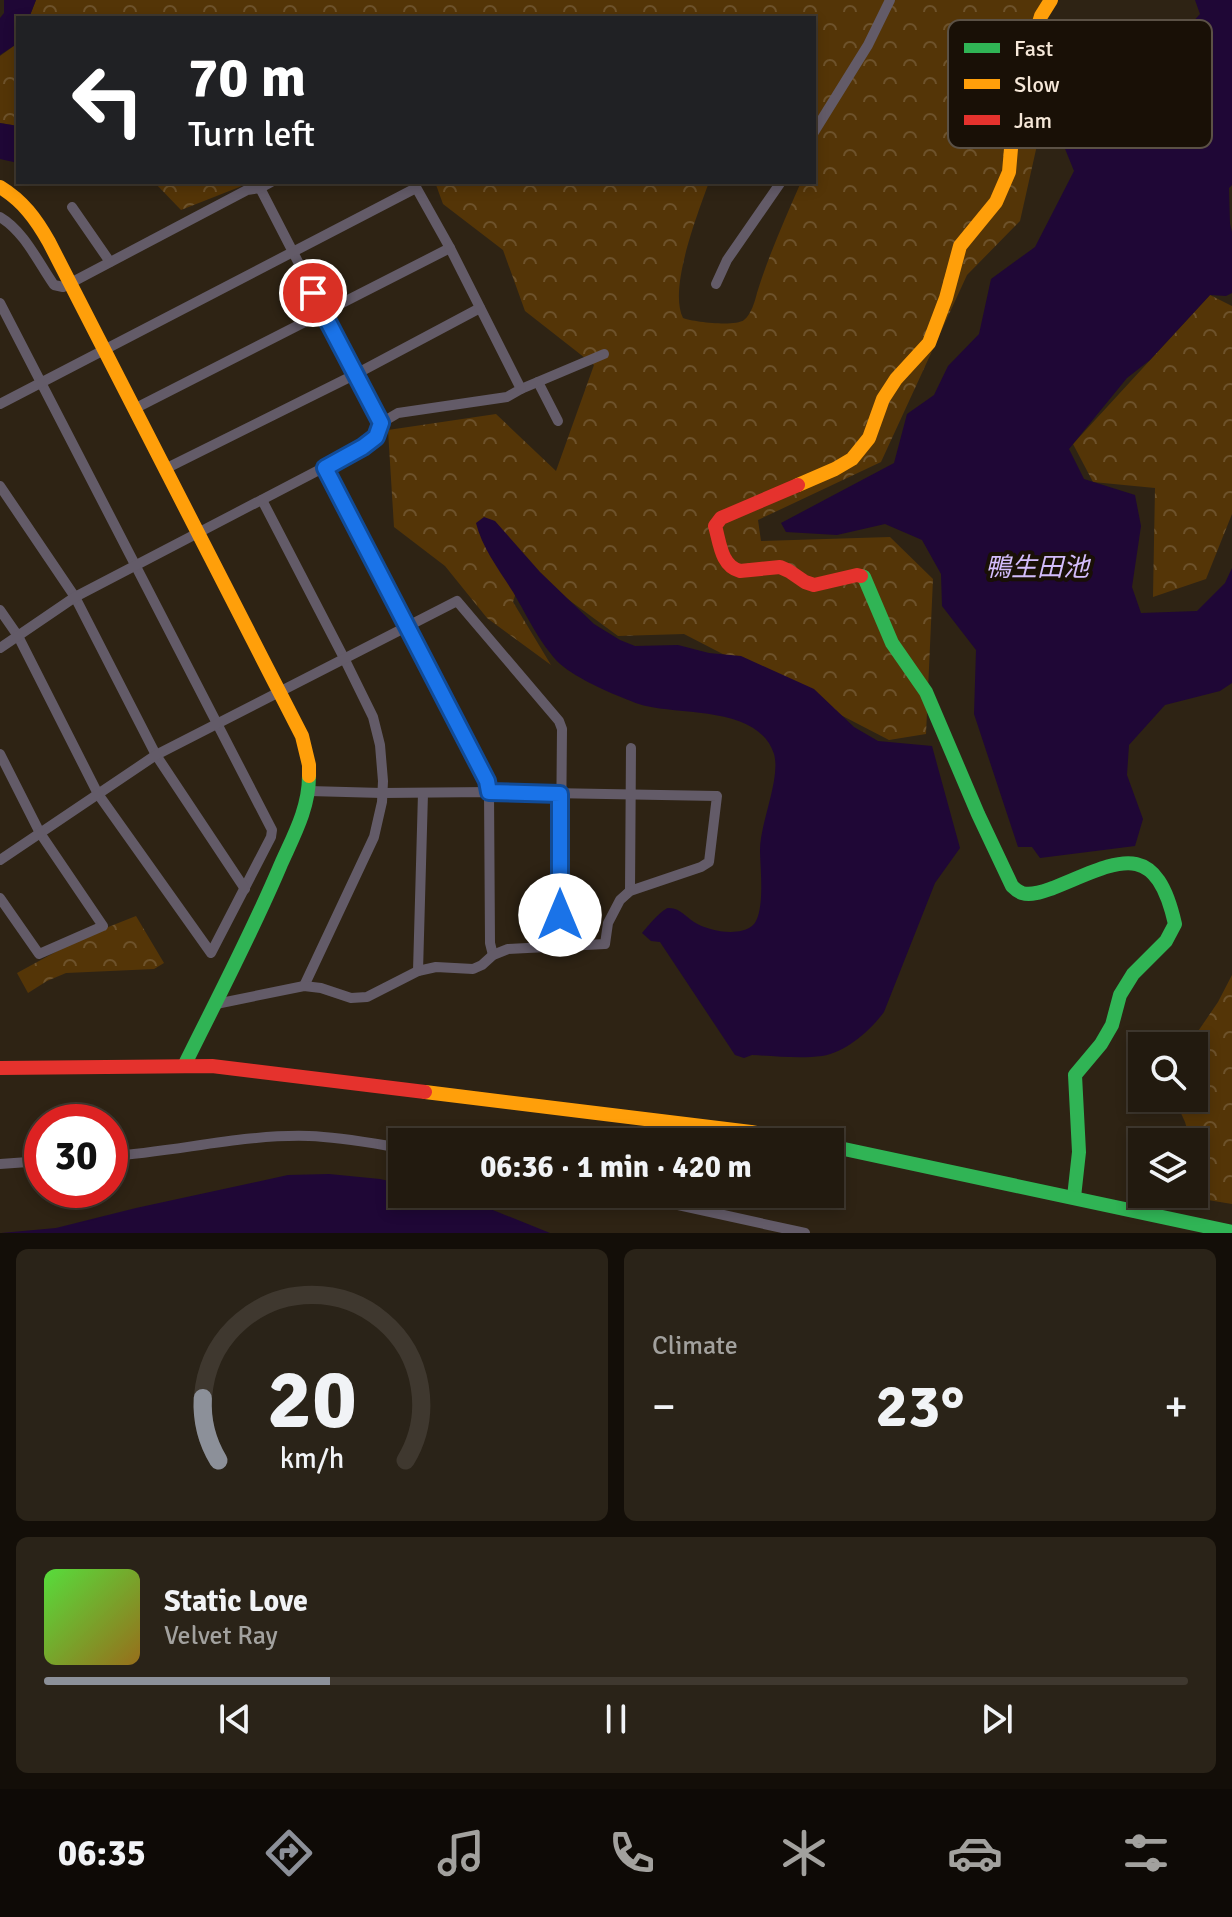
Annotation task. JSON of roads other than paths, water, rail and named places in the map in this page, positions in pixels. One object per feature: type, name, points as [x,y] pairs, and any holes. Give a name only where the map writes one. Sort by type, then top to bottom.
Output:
[{"type":"street","points":[[816,129],[868,45],[890,0]]},
{"type":"street","points":[[1040,20],[1051,0]]},
{"type":"street","points":[[1011,148],[1009,172],[996,202],[960,246],[946,298],[929,343],[896,379],[883,399],[869,438],[852,459],[835,469],[721,518],[715,526],[727,563],[732,569],[786,568],[806,583],[815,585],[857,575],[864,577],[892,643],[926,692],[1012,886],[1021,893],[1037,893],[1095,869],[1134,863],[1149,868],[1161,882],[1175,924],[1166,941],[1133,974],[1120,995],[1112,1025],[1101,1044],[1075,1075],[1079,1152],[1074,1197]]},
{"type":"street","points":[[0,217],[20,233],[54,285],[63,287],[247,190],[267,184]]},
{"type":"street","points":[[716,284],[727,260],[780,184]]},
{"type":"street","points":[[0,404],[415,185],[521,389]]},
{"type":"street","points":[[0,187],[23,202],[33,214],[70,283],[280,690],[302,736],[309,765],[309,791],[304,812],[268,895],[184,1066]]},
{"type":"street","points":[[260,188],[381,423]]},
{"type":"street","points":[[72,207],[110,262]]},
{"type":"street","points":[[134,409],[450,248]]},
{"type":"street","points":[[0,303],[272,830],[211,953],[98,794],[18,636],[0,610]]},
{"type":"street","points":[[165,469],[480,308]]},
{"type":"street","points":[[0,648],[75,597],[363,447],[376,437],[381,423],[398,413],[507,397],[604,354]]},
{"type":"street","points":[[538,382],[558,421]]},
{"type":"street","points":[[325,468],[487,781],[490,943],[493,955]]},
{"type":"street","points":[[0,486],[75,597],[156,755],[245,889]]},
{"type":"street","points":[[262,500],[373,717],[380,745],[382,802],[374,837],[304,986]]},
{"type":"street","points":[[0,860],[156,755],[457,601],[559,721],[562,729],[560,946]]},
{"type":"street","points":[[630,891],[631,748]]},
{"type":"street","points":[[0,754],[40,833],[103,926],[39,954],[0,898]]},
{"type":"street","points":[[216,1004],[304,986],[351,998],[367,997],[418,971],[436,967],[473,969],[508,949],[605,944],[608,923],[620,900],[630,891],[709,862],[717,796],[309,791]]},
{"type":"street","points":[[418,971],[423,793]]},
{"type":"street","points":[[0,1068],[212,1066],[718,1128]]},
{"type":"street","points":[[128,1154],[237,1140],[306,1136],[344,1138],[388,1146]]},
{"type":"street","points":[[844,1149],[1232,1232]]},
{"type":"street","points":[[0,1164],[24,1162]]},
{"type":"street","points":[[692,1208],[805,1233]]},
{"type":"water","points":[[4,0],[36,0],[30,16],[16,16],[16,44],[0,55],[0,18],[4,13]]},
{"type":"water","name":"鴨生田池","points":[[1195,0],[1232,0],[1232,185],[1229,188],[1232,293],[1226,296],[1210,295],[1150,360],[1127,378],[1069,449],[1084,479],[1135,495],[1141,526],[1132,587],[1141,613],[1197,611],[1225,583],[1232,568],[1232,683],[1220,691],[1165,705],[1129,745],[1127,775],[1143,819],[1135,846],[1040,858],[1032,847],[1018,847],[974,714],[976,650],[942,606],[941,574],[922,540],[885,524],[837,535],[786,532],[781,523],[894,463],[907,414],[934,395],[948,366],[979,334],[991,279],[1035,247],[1074,171],[1065,148],[1212,148],[1212,20],[1194,20],[1200,14]]},
{"type":"water","points":[[0,123],[16,126],[16,163],[0,159]]},
{"type":"water","points":[[484,517],[495,521],[540,572],[594,624],[620,640],[635,646],[678,645],[709,653],[741,656],[814,689],[854,727],[878,741],[932,746],[960,848],[935,883],[884,1012],[857,1040],[822,1056],[752,1055],[744,1058],[735,1055],[660,942],[651,941],[642,933],[668,908],[679,911],[700,925],[723,932],[752,926],[761,902],[760,850],[775,775],[774,754],[766,739],[753,728],[737,721],[640,704],[593,684],[564,667],[540,640],[487,550],[476,523]]},
{"type":"water","points":[[329,1174],[380,1179],[388,1181],[388,1208],[488,1208],[550,1233],[1,1233],[56,1228],[288,1175]]}]
